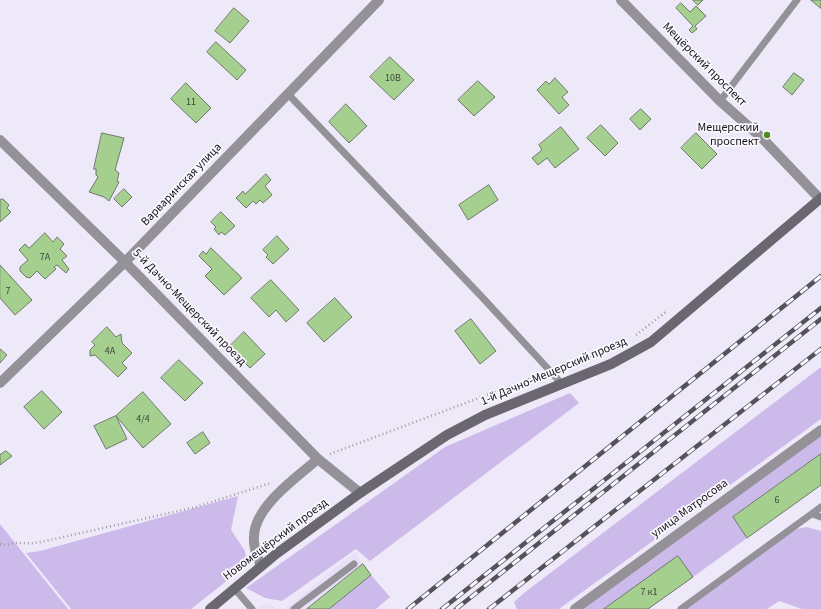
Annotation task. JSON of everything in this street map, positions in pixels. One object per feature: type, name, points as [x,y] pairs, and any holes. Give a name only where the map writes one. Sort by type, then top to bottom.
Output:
[{"type":"street","name":"Варваринская улица","points":[[0,383],[125,262],[379,0]]},
{"type":"street","name":"Мещёрский проспект","points":[[621,0],[720,100],[763,139],[820,198]]},
{"type":"street","name":"5-й Дачно-Мещерский проезд","points":[[0,140],[125,262],[318,459],[360,493]]},
{"type":"street","name":"1-й Дачно-Мещерский проезд","points":[[360,493],[447,435],[485,415],[624,358],[651,342],[820,198]]},
{"type":"street","name":"улица Матросова","points":[[575,609],[821,430]]},
{"type":"street","points":[[261,566],[255,550],[254,535],[259,517],[276,495],[318,459]]},
{"type":"street","name":"Новомещёрский проезд","points":[[210,609],[261,566],[360,493]]},
{"type":"lane","points":[[720,100],[797,0]]},
{"type":"lane","points":[[288,94],[562,384]]},
{"type":"lane","points":[[681,609],[821,507]]},
{"type":"lane","points":[[812,514],[821,517]]},
{"type":"lane","points":[[294,609],[354,564]]},
{"type":"lane","points":[[234,588],[252,609]]},
{"type":"path","points":[[634,337],[669,309]]},
{"type":"path","points":[[318,459],[550,371],[608,351]]},
{"type":"path","points":[[0,548],[14,542],[29,544],[41,542],[196,506],[278,481]]},
{"type":"path","points":[[0,544],[4,546]]},
{"type":"shaded area","points":[[821,367],[821,419],[559,609],[517,609],[514,602],[524,593]]},
{"type":"shaded area","points":[[570,393],[579,403],[370,561],[356,549],[282,601],[265,598],[246,588],[445,447]]},
{"type":"shaded area","points":[[821,430],[821,454],[733,517],[747,538],[693,577],[604,609],[575,609]]},
{"type":"shaded area","points":[[238,496],[231,530],[245,551],[247,565],[191,609],[71,609],[26,553],[40,551]]},
{"type":"shaded area","points":[[0,524],[68,609],[0,609]]},
{"type":"shaded area","points":[[806,527],[821,531],[821,609],[802,609],[779,601],[767,609],[681,609],[788,531]]},
{"type":"shaded area","points":[[355,552],[371,575],[329,609],[285,609]]},
{"type":"shaded area","points":[[371,575],[390,597],[376,609],[329,609]]},
{"type":"shaded area","points":[[267,603],[277,609],[255,609]]},
{"type":"building","points":[[693,0],[703,0],[698,5]]},
{"type":"building","points":[[811,0],[821,0],[821,8]]},
{"type":"building","points":[[681,3],[690,12],[696,6],[706,16],[695,26],[697,29],[692,33],[689,30],[693,26],[676,8]]},
{"type":"building","points":[[234,8],[249,21],[230,43],[215,31]]},
{"type":"building","points":[[216,42],[246,70],[237,80],[207,52]]},
{"type":"building","points":[[390,57],[414,80],[394,100],[370,77]]},
{"type":"building","points":[[794,73],[804,80],[792,95],[783,87]]},
{"type":"building","points":[[555,78],[568,92],[562,97],[569,105],[559,114],[537,90],[546,81],[549,84]]},
{"type":"building","points":[[478,81],[495,97],[474,116],[458,100]]},
{"type":"building","points":[[186,83],[211,108],[196,123],[171,99]]},
{"type":"building","points":[[346,104],[367,126],[349,143],[329,122]]},
{"type":"building","points":[[641,109],[651,119],[640,130],[630,119]]},
{"type":"building","points":[[601,125],[618,143],[605,156],[587,138]]},
{"type":"building","points":[[561,127],[579,149],[555,168],[547,158],[538,165],[532,158],[542,150],[539,145]]},
{"type":"building","points":[[102,133],[124,138],[115,170],[119,173],[117,181],[119,182],[109,201],[104,197],[89,192],[98,177],[96,175],[96,169],[94,169]]},
{"type":"building","points":[[696,133],[717,154],[702,169],[681,148]]},
{"type":"building","points":[[266,174],[271,180],[265,186],[272,195],[263,203],[260,200],[256,204],[253,201],[246,208],[236,198],[243,191],[245,194]]},
{"type":"building","points":[[489,185],[498,200],[468,220],[459,205]]},
{"type":"building","points":[[124,189],[132,197],[122,207],[114,199]]},
{"type":"building","points":[[3,199],[9,205],[7,208],[11,212],[0,222],[0,200]]},
{"type":"building","points":[[221,212],[235,226],[225,235],[221,232],[219,235],[214,229],[216,227],[211,222]]},
{"type":"building","points":[[45,233],[53,242],[57,237],[64,244],[60,249],[67,256],[62,260],[69,269],[66,273],[57,265],[54,267],[56,269],[45,279],[37,271],[30,278],[26,277],[20,271],[20,267],[28,260],[19,250],[25,244],[29,248]]},
{"type":"building","points":[[277,236],[289,249],[273,264],[266,257],[268,255],[263,250]]},
{"type":"building","points":[[211,248],[242,278],[224,295],[205,276],[212,269],[199,256],[203,251],[206,254]]},
{"type":"building","points":[[0,265],[32,300],[15,315],[0,298]]},
{"type":"building","points":[[271,280],[299,310],[286,322],[276,310],[269,317],[251,298]]},
{"type":"building","points":[[335,298],[352,317],[324,342],[307,323]]},
{"type":"building","points":[[471,319],[496,351],[480,364],[455,331]]},
{"type":"building","points":[[107,327],[116,337],[121,334],[122,343],[132,353],[122,363],[127,368],[118,377],[95,355],[90,356],[90,350],[95,345],[92,342]]},
{"type":"building","points":[[244,332],[265,354],[250,368],[229,347]]},
{"type":"building","points":[[0,349],[7,355],[0,363]]},
{"type":"building","points":[[179,360],[203,383],[185,401],[161,378]]},
{"type":"building","points":[[42,391],[62,412],[44,429],[24,407]]},
{"type":"building","points":[[143,392],[171,424],[143,448],[116,416]]},
{"type":"building","points":[[116,416],[127,439],[106,449],[94,426]]},
{"type":"building","points":[[203,432],[210,443],[195,454],[187,443]]},
{"type":"building","points":[[6,451],[12,456],[0,465],[0,455]]},
{"type":"building","points":[[821,454],[821,485],[747,538],[733,517]]},
{"type":"building","points":[[678,556],[693,577],[648,609],[604,609]]},
{"type":"building","points":[[363,564],[371,575],[329,609],[307,609]]},
{"type":"railway","points":[[408,609],[821,276]]},
{"type":"railway","points":[[442,609],[821,308]]},
{"type":"railway","points":[[456,609],[821,319]]},
{"type":"railway","points":[[489,609],[821,349]]},
{"type":"place","name":"Мещерский проспект","points":[[767,135]]}]
